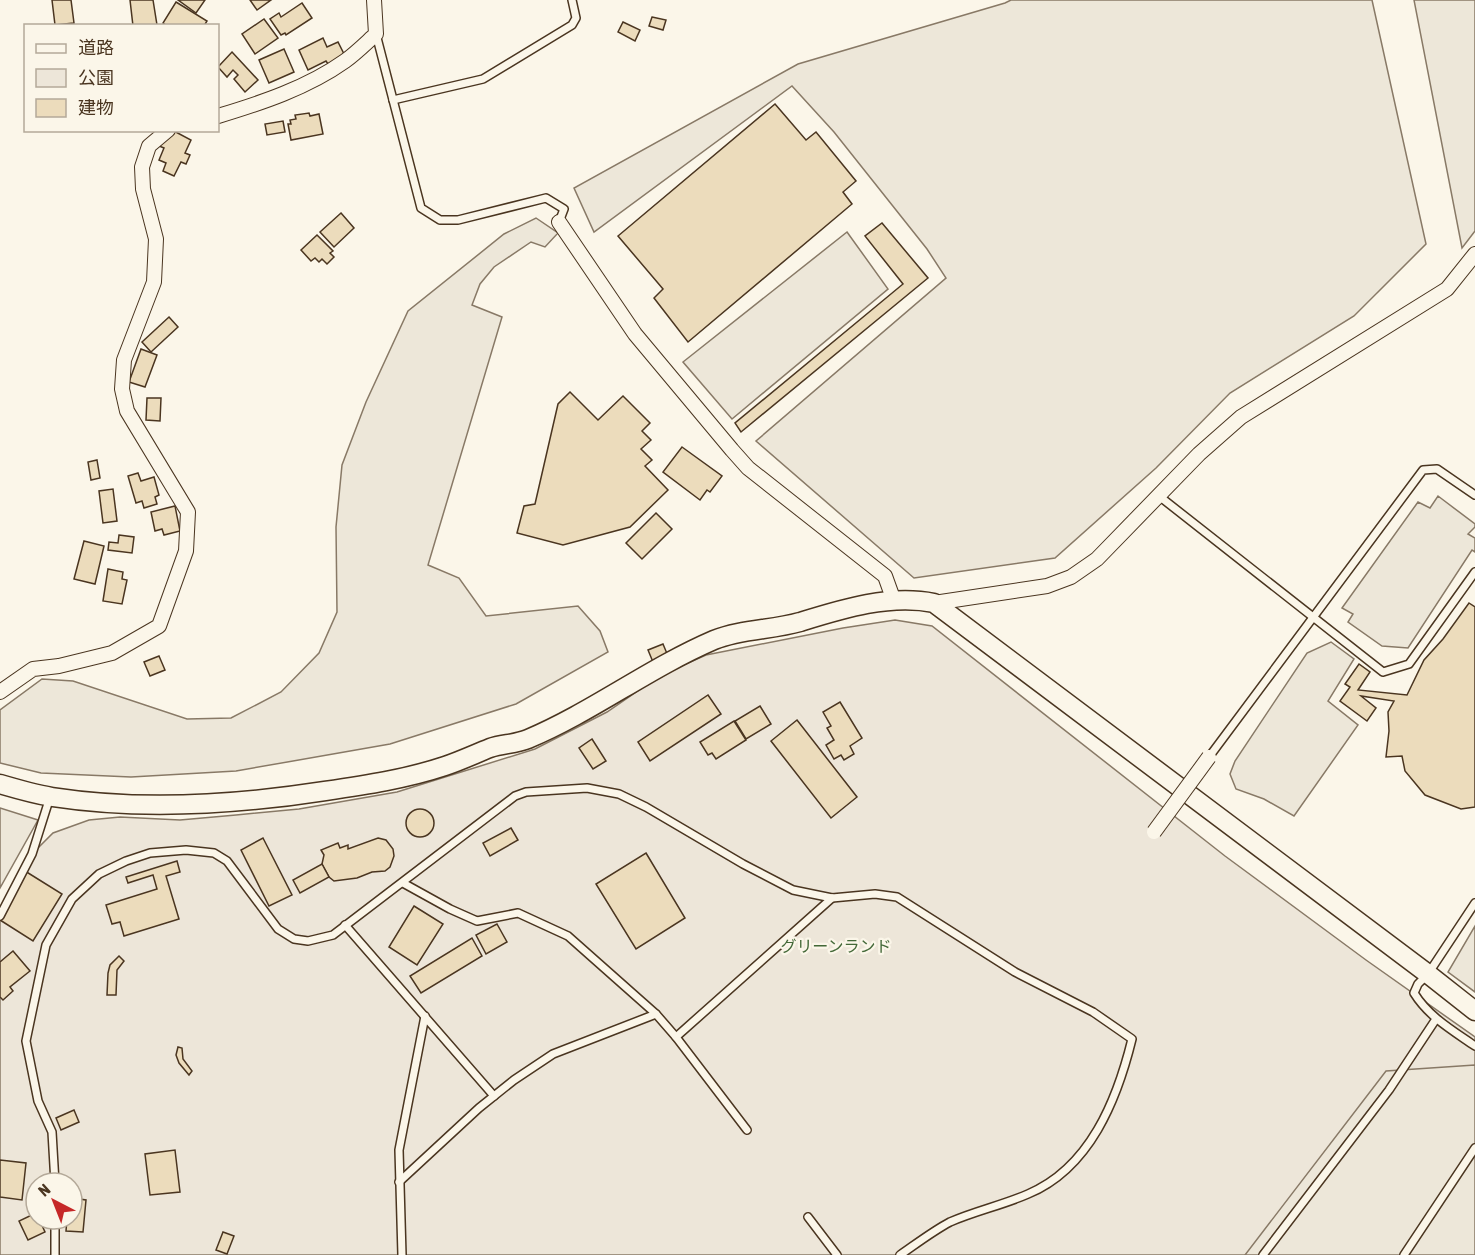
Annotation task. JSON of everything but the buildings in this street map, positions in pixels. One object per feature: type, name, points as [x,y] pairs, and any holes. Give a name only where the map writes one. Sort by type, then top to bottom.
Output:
[{"type":"street","points":[[219,116],[255,105],[307,83],[345,61],[376,34],[374,0]]},
{"type":"street","points":[[0,692],[33,669],[59,666],[112,653],[159,626],[186,550],[188,512],[127,411],[122,388],[124,360],[154,282],[156,239],[143,189],[142,167],[149,146],[166,132]]},
{"type":"street","points":[[559,222],[636,334],[732,450],[748,468],[885,576],[894,601]]},
{"type":"street","points":[[0,784],[50,796],[98,802],[171,804],[236,802],[296,796],[394,780],[446,766],[493,747],[525,741],[549,730],[646,673],[717,639],[749,631],[790,625],[847,608],[894,601],[921,600],[934,603],[1047,586],[1071,577],[1097,559],[1199,454],[1241,417],[1447,289],[1475,254]]},
{"type":"street","points":[[934,603],[1475,1011]]},
{"type":"street","points":[[1154,832],[1209,757]]},
{"type":"lane","points":[[393,100],[483,79],[572,25],[576,18],[572,0]]},
{"type":"lane","points":[[376,34],[421,208],[440,220],[459,220],[546,198],[564,209],[559,222]]},
{"type":"lane","points":[[1209,757],[1423,470],[1437,470],[1475,495]]},
{"type":"lane","points":[[1159,496],[1383,672],[1409,664],[1475,572]]},
{"type":"lane","points":[[55,1171],[52,1132],[38,1101],[26,1041],[46,945],[72,899],[99,874],[150,853],[186,850],[214,853],[227,861],[279,929],[294,939],[308,941],[333,935],[515,796],[526,792],[587,788],[619,794],[646,807],[743,864],[793,890],[832,898],[875,894],[897,897],[1015,972],[1093,1012],[1132,1039],[1124,1072],[1108,1112],[1089,1144],[1076,1160],[1054,1179],[1029,1194],[949,1223],[900,1255]]},
{"type":"lane","points":[[0,916],[32,854],[50,796]]},
{"type":"lane","points":[[403,883],[477,921],[518,913],[568,936],[656,1014],[747,1130]]},
{"type":"lane","points":[[676,1037],[832,898]]},
{"type":"lane","points":[[1475,903],[1414,993],[1422,1005],[1436,1018],[1475,1046]]},
{"type":"lane","points":[[345,925],[495,1096]]},
{"type":"lane","points":[[399,1182],[495,1096],[553,1054],[656,1014]]},
{"type":"lane","points":[[402,1255],[399,1150],[425,1016]]},
{"type":"lane","points":[[1263,1255],[1389,1090],[1436,1018]]},
{"type":"lane","points":[[1404,1255],[1475,1148]]},
{"type":"lane","points":[[808,1216],[837,1255]]},
{"type":"lane","points":[[55,1231],[56,1255]]},
{"type":"green space","name":"グリーンランド","points":[[895,620],[932,626],[1225,856],[1475,1037],[1475,1255],[0,1255],[0,916],[32,854],[53,833],[89,820],[120,817],[180,820],[236,815],[299,809],[397,792],[535,749],[607,712],[661,675],[706,655]]},
{"type":"shaded area","points":[[1011,0],[1372,0],[1426,244],[1354,316],[1230,393],[1156,468],[1055,558],[914,578],[756,441],[946,278],[927,249],[834,132],[792,86],[594,232],[574,188],[798,64]]},
{"type":"shaded area","points":[[1414,0],[1475,0],[1475,231],[1462,248]]},
{"type":"shaded area","points":[[536,218],[558,233],[545,247],[531,242],[494,267],[480,284],[472,305],[502,317],[428,565],[459,578],[486,616],[578,606],[600,631],[608,652],[516,704],[390,744],[236,771],[131,777],[41,773],[0,763],[0,710],[42,679],[73,681],[187,719],[231,718],[281,692],[319,653],[337,612],[336,527],[342,465],[366,402],[408,311],[504,234]]},
{"type":"shaded area","points":[[847,232],[888,289],[732,419],[683,362]]},
{"type":"shaded area","points":[[1438,496],[1475,524],[1468,534],[1475,538],[1475,552],[1472,550],[1408,648],[1382,646],[1348,622],[1353,614],[1342,608],[1418,502],[1430,508]]},
{"type":"shaded area","points":[[1331,642],[1354,659],[1328,701],[1358,725],[1294,816],[1264,799],[1236,789],[1230,774],[1235,761],[1307,653]]},
{"type":"shaded area","points":[[0,808],[38,820],[0,888]]},
{"type":"shaded area","points":[[1475,926],[1475,992],[1448,972]]},
{"type":"shaded area","points":[[1475,1065],[1475,1255],[1245,1255],[1386,1071]]}]
